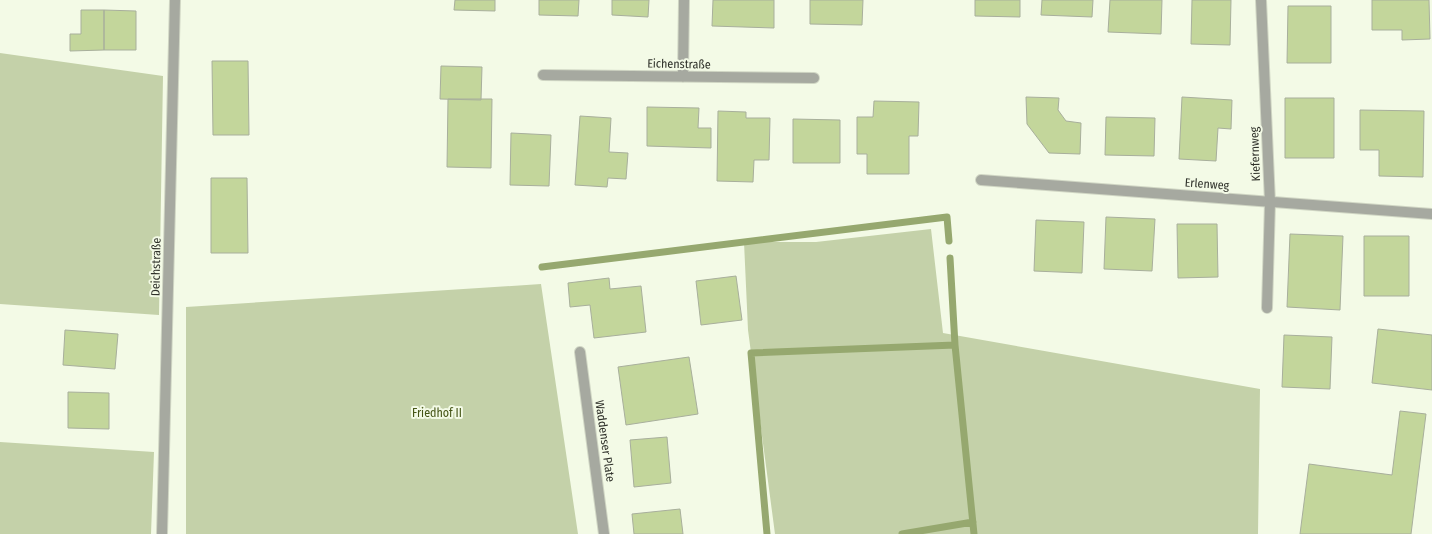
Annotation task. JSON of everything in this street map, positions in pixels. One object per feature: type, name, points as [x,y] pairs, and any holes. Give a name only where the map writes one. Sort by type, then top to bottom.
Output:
[{"type":"street","name":"Deichstraße","points":[[162,534],[175,0]]},
{"type":"street","points":[[683,77],[684,0]]},
{"type":"street","name":"Kiefernweg","points":[[1261,0],[1270,202],[1267,308]]},
{"type":"street","name":"Eichenstraße","points":[[543,75],[814,78]]},
{"type":"street","name":"Erlenweg","points":[[981,180],[1432,214]]},
{"type":"street","name":"Waddenser Plate","points":[[580,352],[604,534]]},
{"type":"green space","points":[[0,53],[163,76],[159,315],[0,304]]},
{"type":"green space","points":[[931,229],[943,333],[1260,389],[1258,534],[775,534],[748,330],[744,242],[816,242]]},
{"type":"green space","name":"Friedhof II","points":[[541,284],[578,534],[186,534],[186,307]]},
{"type":"green space","points":[[0,442],[154,452],[151,534],[0,534]]},
{"type":"building","points":[[455,0],[495,0],[495,11],[454,10]]},
{"type":"building","points":[[539,0],[579,0],[578,16],[539,15]]},
{"type":"building","points":[[612,0],[649,0],[648,17],[612,15]]},
{"type":"building","points":[[713,0],[774,0],[774,28],[712,26]]},
{"type":"building","points":[[810,0],[863,0],[862,25],[810,24]]},
{"type":"building","points":[[975,0],[1020,0],[1020,17],[975,16]]},
{"type":"building","points":[[1042,0],[1093,0],[1092,17],[1041,15]]},
{"type":"building","points":[[1110,0],[1162,0],[1161,34],[1108,32]]},
{"type":"building","points":[[1192,0],[1231,0],[1230,45],[1191,44]]},
{"type":"building","points":[[1372,0],[1429,0],[1430,39],[1402,40],[1402,30],[1372,30]]},
{"type":"building","points":[[1288,6],[1331,6],[1331,63],[1287,63]]},
{"type":"building","points":[[81,10],[104,10],[104,50],[70,51],[70,34],[81,34]]},
{"type":"building","points":[[104,10],[136,11],[136,50],[104,50]]},
{"type":"building","points":[[212,61],[248,61],[249,135],[213,135]]},
{"type":"building","points":[[441,66],[482,67],[481,100],[440,99]]},
{"type":"building","points":[[1026,97],[1059,98],[1058,110],[1066,121],[1081,123],[1080,154],[1049,153],[1027,124]]},
{"type":"building","points":[[1182,97],[1232,100],[1231,129],[1218,128],[1216,161],[1179,159]]},
{"type":"building","points":[[1285,98],[1334,98],[1334,158],[1285,158]]},
{"type":"building","points":[[448,99],[492,99],[491,168],[447,167]]},
{"type":"building","points":[[874,101],[919,102],[918,136],[909,136],[909,174],[867,174],[867,154],[857,154],[857,117],[873,117]]},
{"type":"building","points":[[647,107],[699,108],[698,128],[711,128],[711,148],[647,146]]},
{"type":"building","points":[[1360,110],[1424,111],[1423,177],[1379,176],[1379,150],[1360,150]]},
{"type":"building","points":[[718,111],[746,112],[746,118],[770,118],[769,160],[754,160],[753,182],[717,181]]},
{"type":"building","points":[[580,116],[611,118],[609,152],[628,153],[626,179],[608,178],[607,187],[575,185]]},
{"type":"building","points":[[1106,117],[1155,118],[1154,156],[1105,155]]},
{"type":"building","points":[[793,119],[840,120],[840,163],[793,163]]},
{"type":"building","points":[[511,133],[551,135],[549,186],[510,185]]},
{"type":"building","points":[[211,178],[247,178],[248,253],[211,253]]},
{"type":"building","points":[[1106,217],[1155,219],[1152,271],[1104,269]]},
{"type":"building","points":[[1036,220],[1084,222],[1082,273],[1034,271]]},
{"type":"building","points":[[1177,224],[1217,224],[1218,277],[1178,278]]},
{"type":"building","points":[[1290,234],[1343,236],[1340,310],[1287,307]]},
{"type":"building","points":[[1364,236],[1409,236],[1409,296],[1364,296]]},
{"type":"building","points":[[736,276],[742,320],[701,325],[696,281]]},
{"type":"building","points":[[609,278],[610,289],[641,286],[646,332],[594,338],[590,305],[570,307],[568,283]]},
{"type":"building","points":[[1378,329],[1432,335],[1432,390],[1372,383]]},
{"type":"building","points":[[65,330],[118,334],[115,369],[63,365]]},
{"type":"building","points":[[1284,335],[1332,337],[1330,389],[1282,387]]},
{"type":"building","points":[[689,357],[698,414],[626,425],[618,367]]},
{"type":"building","points":[[68,392],[109,393],[109,429],[68,428]]},
{"type":"building","points":[[1400,411],[1426,414],[1411,534],[1300,534],[1309,464],[1392,475]]},
{"type":"building","points":[[667,437],[671,483],[634,487],[630,440]]},
{"type":"building","points":[[680,509],[683,534],[634,534],[632,514]]},
{"type":"waterway","points":[[542,267],[947,217],[949,241]]},
{"type":"waterway","points":[[950,258],[955,345],[974,534]]},
{"type":"waterway","points":[[767,534],[751,353],[955,345]]},
{"type":"waterway","points":[[902,534],[973,522]]}]
